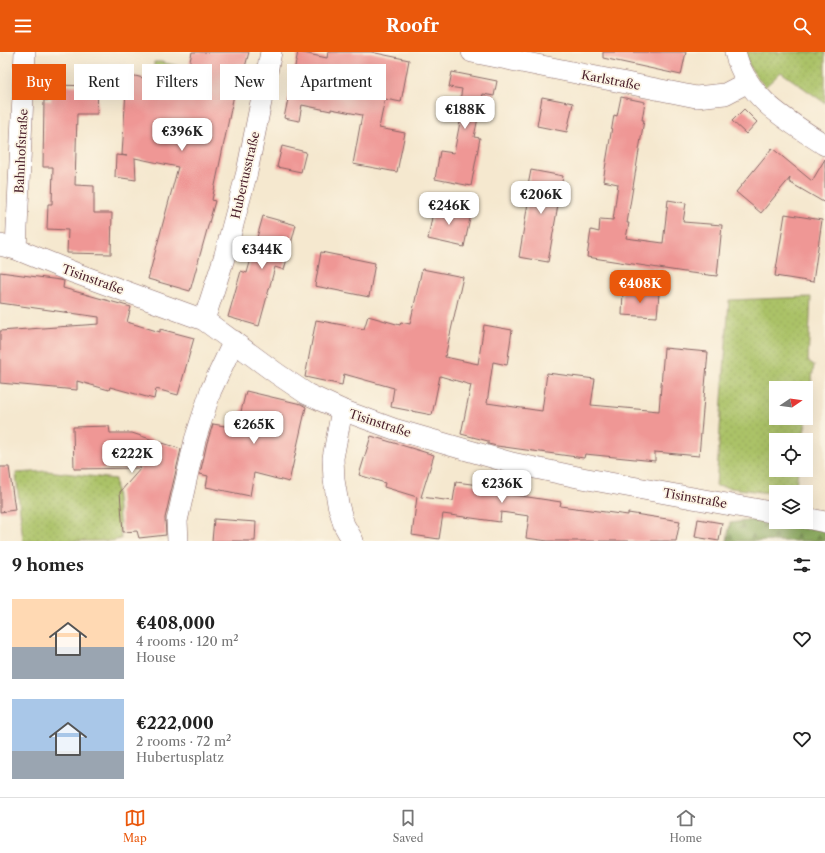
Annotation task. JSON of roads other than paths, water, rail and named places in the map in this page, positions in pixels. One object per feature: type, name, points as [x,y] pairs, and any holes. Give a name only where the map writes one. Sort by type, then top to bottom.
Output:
[{"type":"street","name":"Bahnhofstraße","points":[[8,247],[25,52]]},
{"type":"street","name":"Hubertusstraße","points":[[204,320],[224,258],[247,172],[271,52]]},
{"type":"street","name":"Karlstraße","points":[[472,52],[696,98],[725,94],[748,82]]},
{"type":"street","points":[[735,52],[738,64],[748,82],[760,98],[783,118],[825,145]]},
{"type":"street","name":"Tisinstraße","points":[[8,247],[204,320],[307,394],[342,410],[394,429],[512,463],[582,478],[769,512]]},
{"type":"street","points":[[178,541],[177,521],[195,440],[211,390],[234,341]]},
{"type":"street","points":[[342,410],[334,458],[334,480],[338,504],[344,525],[353,541]]},
{"type":"street","points":[[813,519],[825,522]]}]
